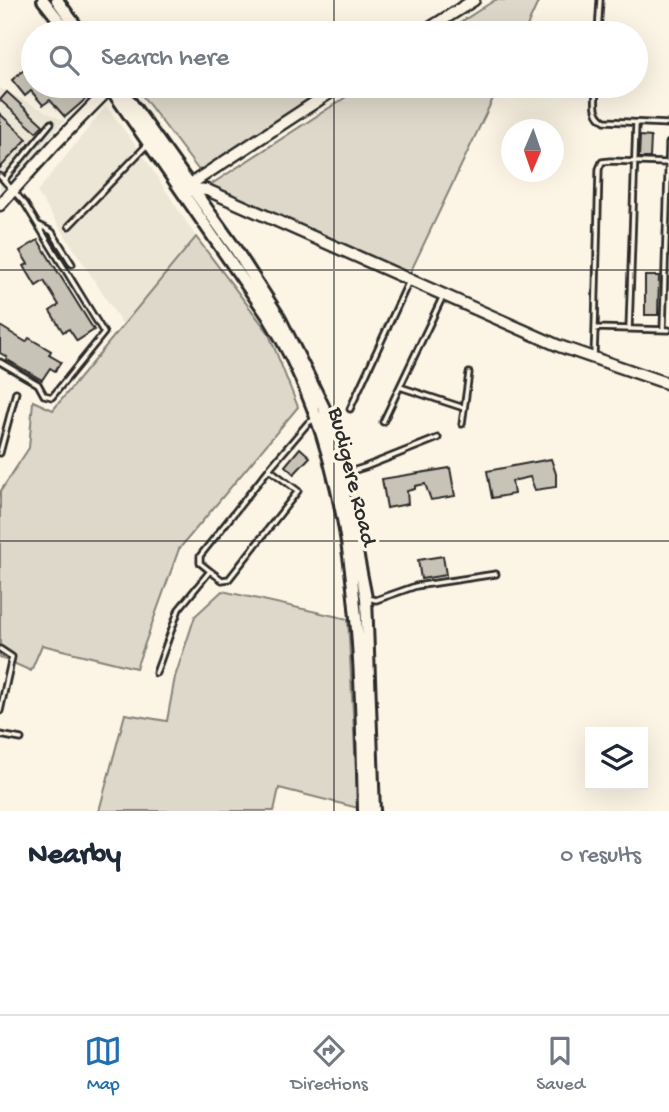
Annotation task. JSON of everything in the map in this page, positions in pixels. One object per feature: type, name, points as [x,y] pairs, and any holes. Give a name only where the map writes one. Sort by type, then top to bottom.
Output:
[{"type":"main road","points":[[43,0],[60,21]]},
{"type":"main road","points":[[57,0],[72,21]]},
{"type":"main road","name":"Budigere Road","points":[[120,98],[149,144],[189,190],[279,334],[318,417],[334,476],[356,600],[364,811]]},
{"type":"main road","name":"Budigere Road","points":[[122,98],[234,247],[288,333],[324,408],[341,474],[366,598],[374,811]]},
{"type":"street","points":[[441,21],[474,0]]},
{"type":"street","points":[[0,205],[101,98]]},
{"type":"street","points":[[189,190],[323,98]]},
{"type":"street","points":[[189,190],[207,190],[515,327],[594,359],[669,383]]},
{"type":"lane","points":[[599,21],[600,0]]},
{"type":"lane","points":[[596,98],[597,116],[605,121],[669,124]]},
{"type":"lane","points":[[0,362],[38,384],[44,395],[52,397],[104,333],[14,189],[2,178],[51,123]]},
{"type":"lane","points":[[629,329],[636,123]]},
{"type":"lane","points":[[663,330],[669,143]]},
{"type":"lane","points":[[69,226],[149,144]]},
{"type":"lane","points":[[594,359],[599,169],[602,162],[610,160],[669,163]]},
{"type":"lane","points":[[37,224],[52,232],[72,264]]},
{"type":"lane","points":[[350,409],[410,279]]},
{"type":"lane","points":[[383,422],[444,294]]},
{"type":"lane","points":[[595,328],[669,330]]},
{"type":"lane","points":[[462,424],[469,373]]},
{"type":"lane","points":[[400,387],[464,408]]},
{"type":"lane","points":[[0,453],[16,392]]},
{"type":"lane","points":[[269,468],[298,491],[229,579],[222,580],[200,563],[200,556],[269,468],[308,423],[318,417]]},
{"type":"lane","points":[[341,474],[438,438]]},
{"type":"lane","points":[[156,673],[179,609],[210,571]]},
{"type":"lane","points":[[366,598],[376,600],[416,586],[496,574]]},
{"type":"lane","points":[[0,649],[12,657],[0,711]]},
{"type":"lane","points":[[0,734],[21,739]]},
{"type":"shaded area","points":[[495,0],[539,0],[529,21],[463,21]]},
{"type":"shaded area","points":[[0,88],[64,121],[0,194]]},
{"type":"shaded area","points":[[144,98],[311,98],[200,172]]},
{"type":"shaded area","points":[[344,98],[493,98],[410,273],[210,185]]},
{"type":"shaded area","points":[[106,106],[141,152],[196,237],[123,325],[37,192]]},
{"type":"shaded area","points":[[196,237],[268,332],[298,407],[179,549],[136,668],[42,645],[31,671],[0,657],[0,492],[29,448],[33,401],[53,410]]},
{"type":"shaded area","points":[[222,591],[348,619],[358,808],[279,788],[274,811],[99,811],[125,714],[167,721],[175,677],[195,616]]},
{"type":"building","points":[[21,72],[21,91],[12,80]]},
{"type":"building","points":[[7,92],[43,125],[36,132],[0,100]]},
{"type":"building","points":[[37,98],[87,98],[65,117],[50,100],[43,105]]},
{"type":"building","points":[[0,114],[27,139],[0,168]]},
{"type":"building","points":[[640,136],[651,137],[650,158],[639,158]]},
{"type":"building","points":[[38,240],[94,330],[77,341],[69,329],[63,332],[50,311],[59,305],[44,281],[36,286],[24,266],[28,264],[20,251]]},
{"type":"building","points":[[645,276],[659,276],[658,315],[645,315]]},
{"type":"building","points":[[0,326],[26,342],[29,338],[51,351],[49,355],[61,362],[55,371],[50,368],[42,380],[6,359],[7,357],[0,353]]},
{"type":"building","points":[[300,448],[310,457],[294,474],[285,466]]},
{"type":"building","points":[[551,459],[556,474],[556,487],[535,490],[530,477],[512,481],[514,494],[492,498],[487,471]]},
{"type":"building","points":[[450,468],[455,496],[431,500],[425,484],[407,491],[408,504],[387,508],[382,479]]},
{"type":"building","points":[[443,556],[446,575],[421,579],[418,560]]}]
